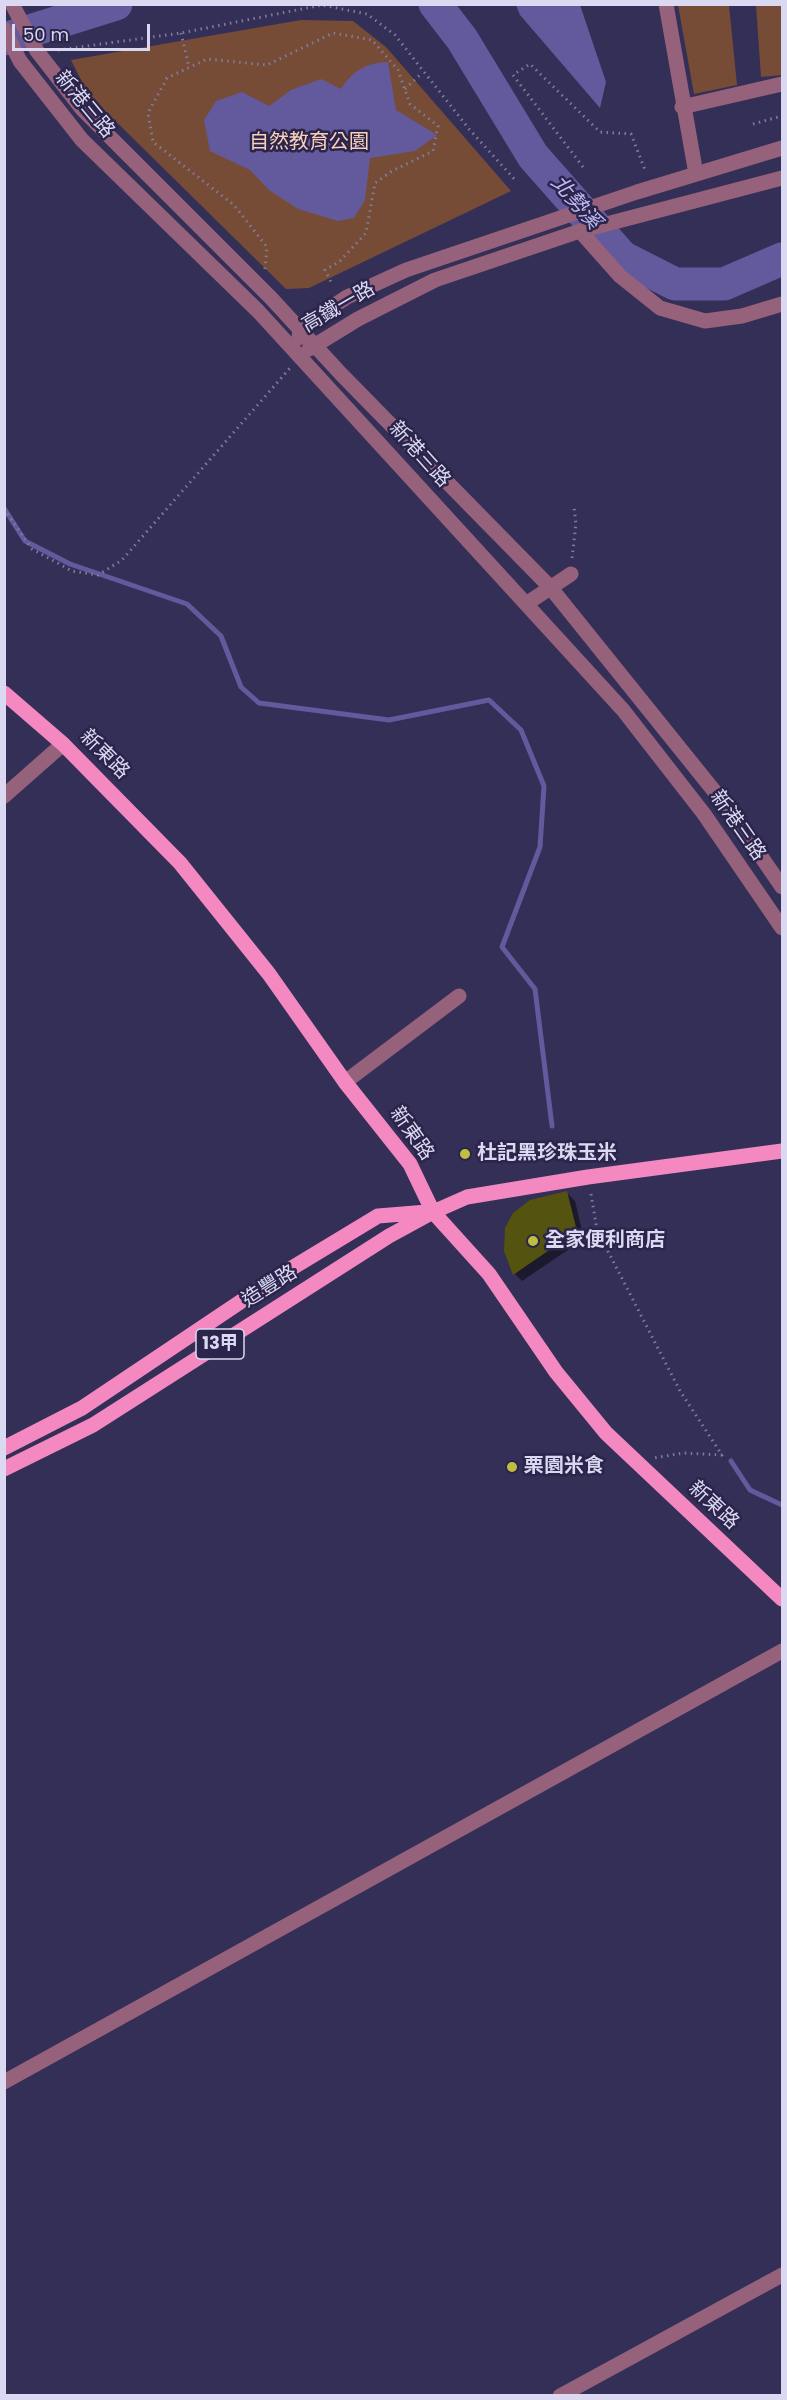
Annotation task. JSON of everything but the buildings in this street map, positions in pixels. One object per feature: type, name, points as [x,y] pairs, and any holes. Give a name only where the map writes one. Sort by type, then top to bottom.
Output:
[{"type":"main road","name":"新東路","points":[[4,693],[63,744],[180,863],[269,974],[345,1082],[410,1164],[433,1212],[489,1274],[556,1372],[606,1434],[783,1599]]},
{"type":"main road","name":"造豐路","points":[[4,1470],[93,1425],[390,1236],[433,1212],[467,1197],[588,1177],[783,1151]]},
{"type":"main road","name":"造豐路","points":[[4,1448],[82,1408],[282,1274],[378,1216],[433,1212]]},
{"type":"street","name":"新港三路","points":[[12,4],[37,51],[82,109],[300,328],[341,374],[550,587],[720,797],[783,887]]},
{"type":"street","points":[[666,4],[682,107],[696,174]]},
{"type":"street","name":"新港三路","points":[[4,29],[20,61],[82,140],[258,311],[623,710],[704,814],[783,928]]},
{"type":"street","points":[[682,107],[783,84]]},
{"type":"street","points":[[778,149],[781,178]]},
{"type":"street","name":"高鐵一路","points":[[298,356],[300,328],[347,297],[405,270],[637,192],[778,149]]},
{"type":"street","name":"高鐵一路","points":[[298,356],[358,319],[435,280],[559,237],[781,178]]},
{"type":"street","points":[[580,231],[620,276],[660,308],[705,321],[742,316],[783,304]]},
{"type":"street","points":[[526,604],[570,574]]},
{"type":"street","points":[[4,796],[63,744]]},
{"type":"street","points":[[345,1082],[459,996]]},
{"type":"street","points":[[4,2082],[783,1651]]},
{"type":"street","points":[[560,2396],[783,2275]]},
{"type":"path","points":[[56,50],[182,33],[322,4],[367,14],[395,36],[422,73],[517,182]]},
{"type":"path","points":[[182,33],[189,68]]},
{"type":"path","points":[[264,277],[267,247],[234,205],[153,142],[148,113],[167,78],[207,59],[267,65],[333,33],[372,40],[398,70],[410,104],[438,126],[433,152],[392,171],[375,183],[366,233],[339,262],[325,270],[332,284]]},
{"type":"path","points":[[583,167],[513,75],[530,64],[600,132],[631,134],[645,170]]},
{"type":"path","points":[[405,89],[422,73]]},
{"type":"path","points":[[753,124],[783,116]]},
{"type":"path","points":[[4,509],[32,549],[72,571],[98,574],[122,560],[284,375],[298,356]]},
{"type":"path","points":[[570,574],[576,524],[574,507]]},
{"type":"path","points":[[588,1177],[597,1230],[680,1391],[722,1455],[683,1453],[634,1461]]},
{"type":"green space","points":[[678,5],[729,5],[737,85],[694,94]]},
{"type":"green space","points":[[756,5],[782,5],[782,75],[761,77]]},
{"type":"green space","name":"自然教育公園","points":[[301,20],[353,21],[386,47],[511,191],[309,288],[286,289],[88,94],[71,60]]},
{"type":"shaded area","points":[[516,5],[580,5],[606,82],[600,108],[520,15]]},
{"type":"shaded area","points":[[388,62],[396,110],[437,135],[415,151],[370,158],[365,200],[354,218],[338,221],[298,209],[269,190],[250,170],[210,151],[204,120],[216,101],[242,92],[269,106],[291,90],[321,79],[341,89],[360,69]]},
{"type":"waterway","points":[[4,39],[116,4]]},
{"type":"waterway","name":"北勢溪","points":[[435,4],[462,39],[533,156],[622,257],[675,284],[724,284],[782,259]]},
{"type":"waterway","points":[[4,508],[25,541],[70,564],[187,604],[221,636],[241,687],[259,703],[389,720],[489,700],[521,730],[544,786],[540,847],[502,947],[535,989],[552,1126]]},
{"type":"waterway","points":[[731,1461],[750,1490],[782,1505]]},
{"type":"place","name":"杜記黑珍珠玉米","points":[[465,1154]]},
{"type":"place","name":"全家便利商店","points":[[533,1241]]},
{"type":"place","name":"栗園米食","points":[[512,1467]]}]
